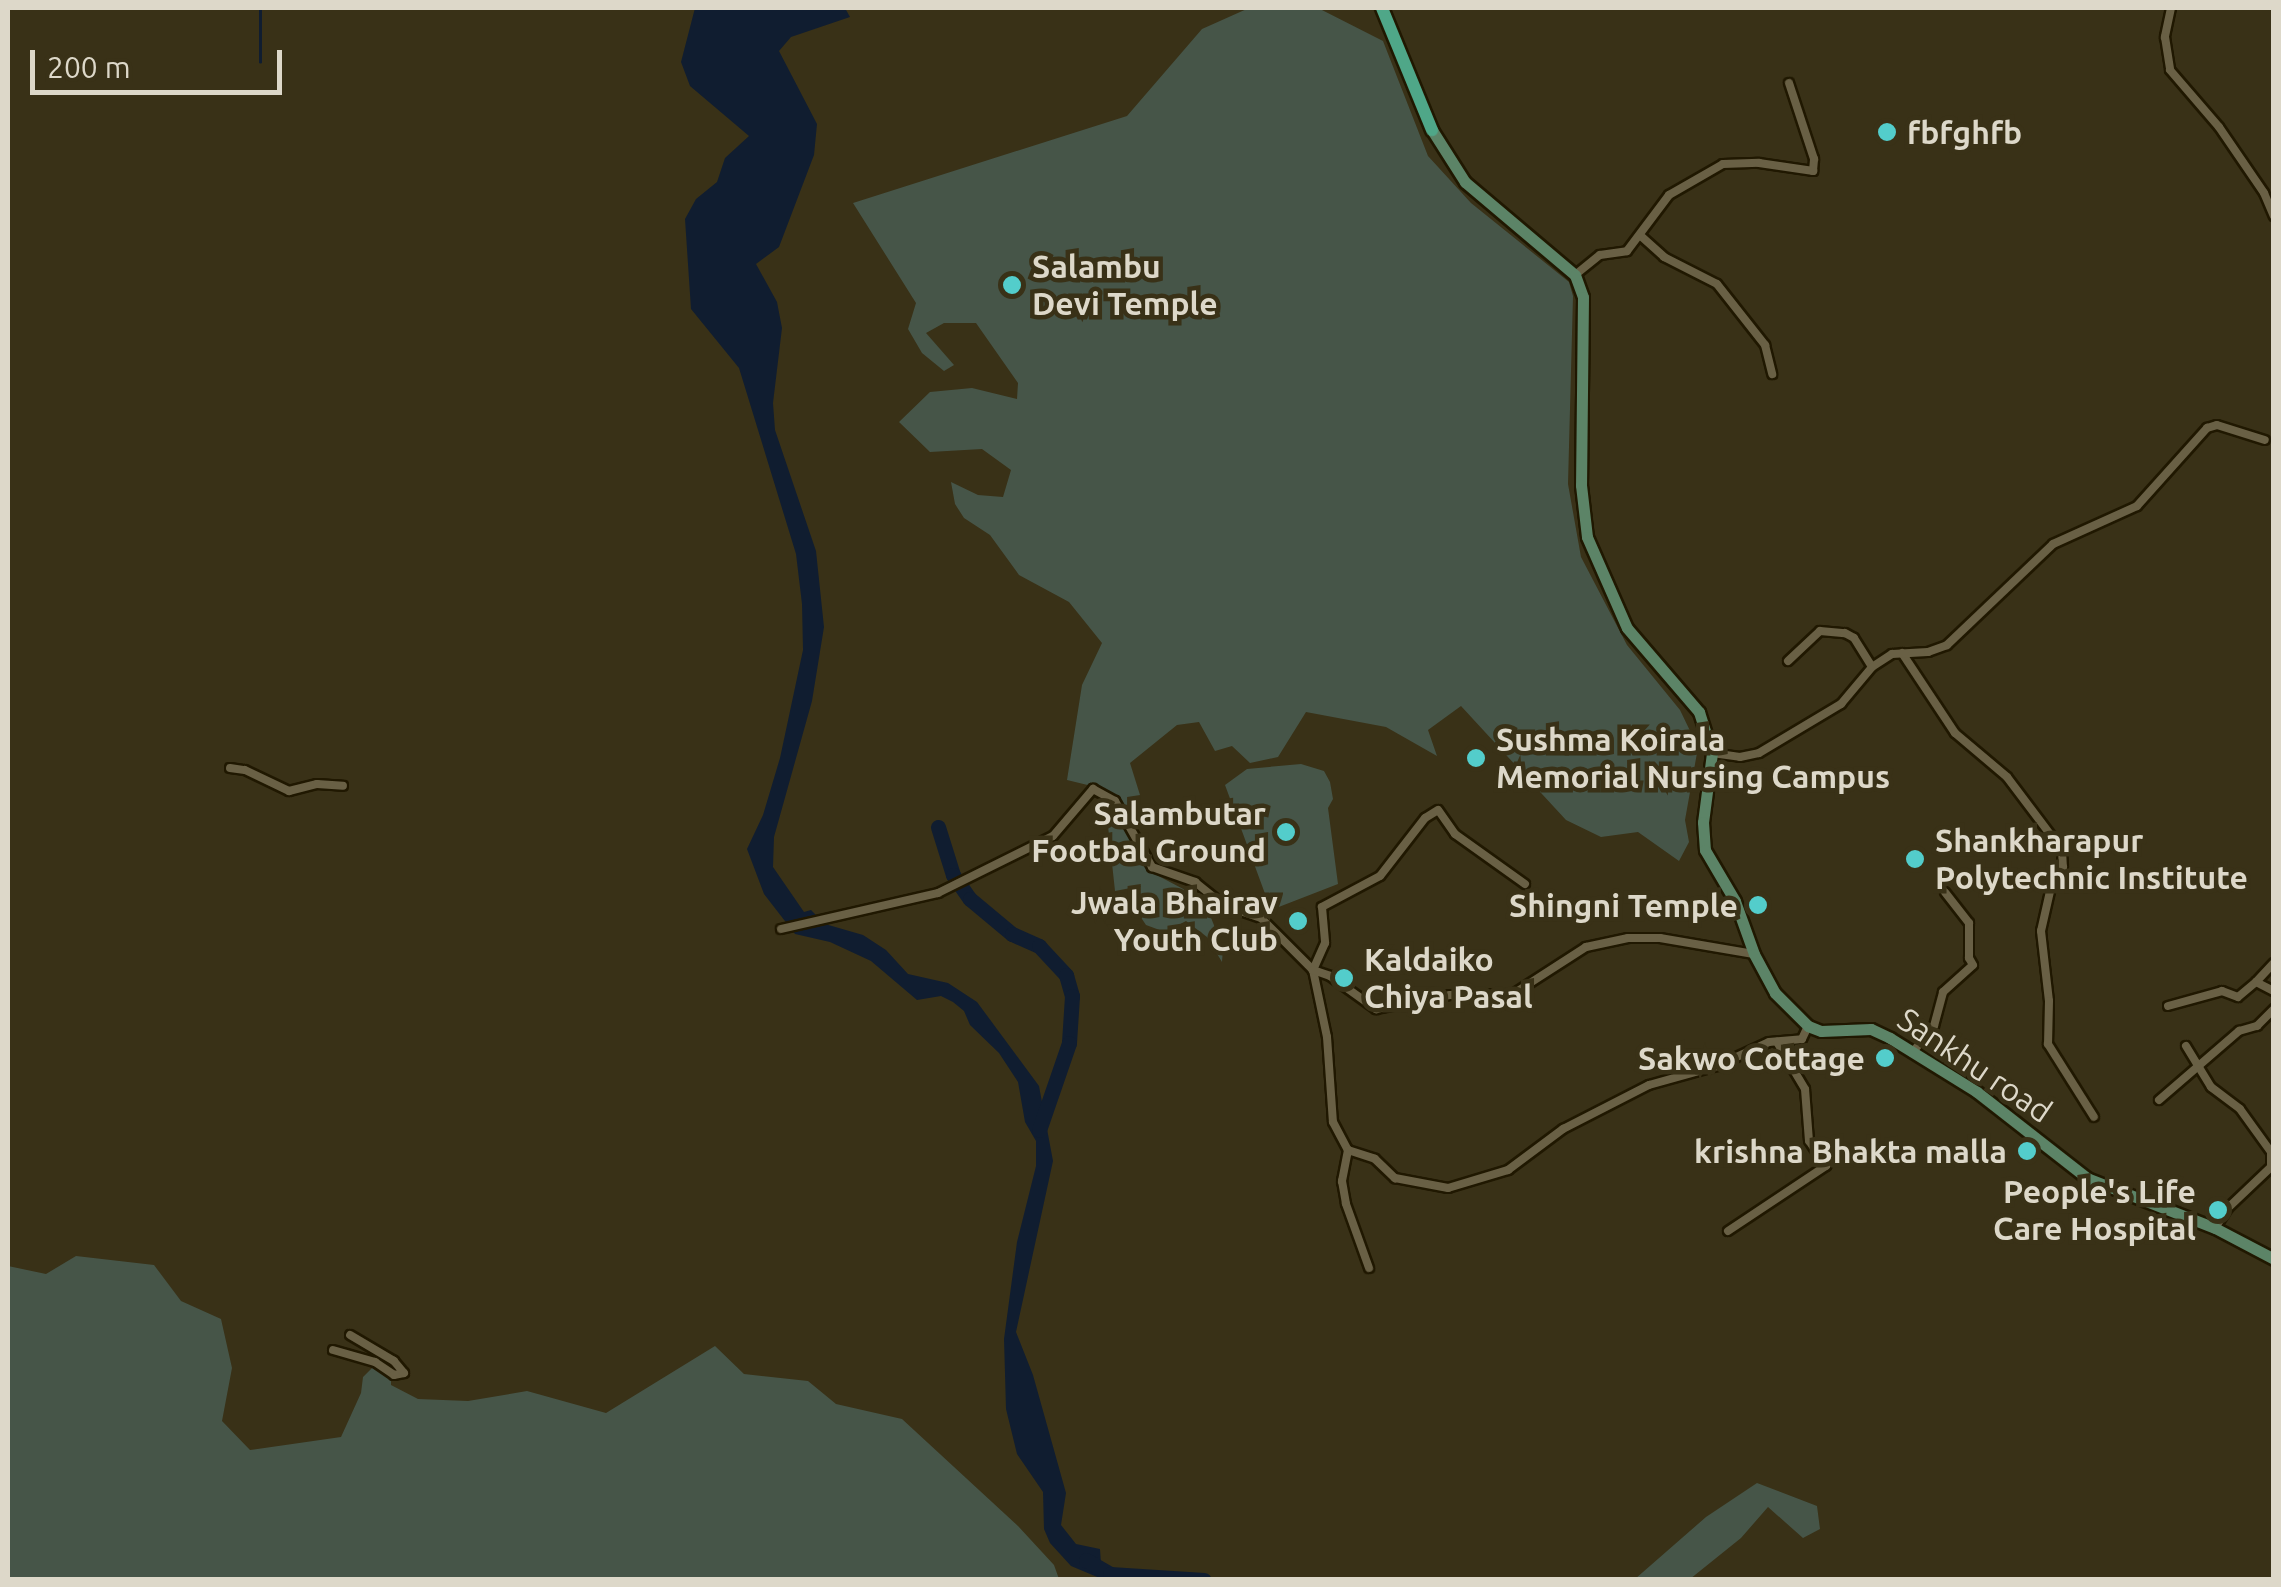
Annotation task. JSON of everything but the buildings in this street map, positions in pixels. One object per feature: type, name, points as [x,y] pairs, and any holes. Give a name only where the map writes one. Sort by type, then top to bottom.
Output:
[{"type":"main road","points":[[1382,8],[1432,130],[1465,182],[1575,275],[1583,313],[1581,485],[1587,537],[1627,628],[1699,712],[1712,754],[1703,822],[1706,850],[1736,901],[1754,954],[1775,993],[1808,1026]]},
{"type":"main road","name":"Sankhu road","points":[[1808,1026],[1822,1031],[1871,1028],[1977,1092],[2086,1178],[2215,1228],[2274,1259]]},
{"type":"street","points":[[2170,8],[2164,36],[2170,70],[2219,127],[2264,193],[2274,216]]},
{"type":"street","points":[[1575,275],[1600,255],[1627,251],[1642,237],[1669,196],[1723,164],[1760,164],[1814,172],[1814,158],[1789,84]]},
{"type":"street","points":[[1642,237],[1664,256],[1716,284],[1764,346],[1772,374]]},
{"type":"street","points":[[1712,754],[1740,757],[1759,752],[1841,704],[1872,667],[1902,654],[1947,645],[2053,544],[2136,506],[2206,428],[2217,425],[2265,440]]},
{"type":"street","points":[[1788,660],[1820,631],[1844,633],[1854,638],[1872,667]]},
{"type":"street","points":[[1902,654],[1955,733],[2008,777],[2062,850],[2063,867],[2051,887],[2041,932],[2049,1002],[2048,1044],[2094,1117]]},
{"type":"street","points":[[230,768],[289,791],[317,784],[343,786]]},
{"type":"street","points":[[781,929],[889,907],[952,888],[1053,836],[1086,793],[1097,789],[1124,813],[1152,867],[1194,882],[1223,904],[1260,918],[1313,970],[1330,976],[1368,1006],[1383,1009],[1450,995],[1513,994],[1586,947],[1628,938],[1660,938],[1754,954]]},
{"type":"street","points":[[1369,1268],[1346,1204],[1342,1181],[1348,1150],[1329,1105],[1327,1037],[1313,970],[1325,943],[1322,908],[1380,876],[1426,818],[1438,810],[1455,834],[1525,884]]},
{"type":"street","points":[[1912,1053],[1934,1026],[1944,992],[1973,965],[1969,958],[1969,923],[1946,892]]},
{"type":"street","points":[[2168,1006],[2222,991],[2238,996],[2274,962]]},
{"type":"street","points":[[2256,982],[2274,991]]},
{"type":"street","points":[[2159,1100],[2240,1030],[2257,1026],[2274,1010]]},
{"type":"street","points":[[1348,1150],[1376,1158],[1395,1178],[1448,1188],[1508,1170],[1563,1129],[1649,1086],[1717,1066],[1758,1046],[1802,1039],[1808,1026]]},
{"type":"street","points":[[1728,1231],[1826,1166],[1809,1141],[1805,1090],[1777,1042]]},
{"type":"street","points":[[2186,1046],[2215,1092],[2240,1109],[2258,1130],[2272,1160],[2215,1228]]},
{"type":"street","points":[[333,1350],[375,1362],[394,1375],[404,1373],[398,1364],[350,1335]]},
{"type":"green space","points":[[1249,8],[1318,8],[1383,41],[1428,156],[1471,203],[1569,282],[1573,296],[1568,484],[1581,557],[1627,645],[1680,710],[1693,737],[1697,753],[1685,820],[1689,842],[1679,861],[1638,832],[1601,837],[1566,820],[1461,706],[1428,730],[1437,756],[1386,727],[1306,712],[1278,757],[1250,763],[1232,746],[1215,751],[1199,722],[1177,725],[1130,763],[1140,795],[1124,827],[1151,872],[1204,900],[1223,948],[1222,962],[1207,937],[1186,921],[1165,932],[1146,925],[1130,901],[1141,886],[1115,891],[1104,789],[1067,780],[1082,685],[1102,643],[1069,602],[1019,575],[990,535],[964,518],[955,504],[951,482],[978,495],[1003,497],[1011,470],[982,449],[930,452],[899,422],[930,392],[972,388],[1017,399],[1018,383],[976,323],[944,323],[926,333],[954,365],[944,371],[922,353],[908,329],[916,303],[853,203],[1127,116],[1202,29]]},
{"type":"green space","name":"Salambutar Footbal Ground","points":[[1301,764],[1324,771],[1330,782],[1333,799],[1328,808],[1338,884],[1271,910],[1225,785],[1247,769]]},
{"type":"green space","points":[[76,1256],[154,1265],[181,1301],[221,1319],[232,1368],[222,1421],[250,1450],[341,1437],[361,1393],[363,1377],[374,1366],[391,1379],[391,1385],[418,1399],[468,1401],[527,1391],[606,1413],[715,1346],[744,1374],[808,1381],[836,1404],[902,1419],[1018,1526],[1054,1565],[1059,1579],[8,1579],[8,1266],[46,1274]]},
{"type":"green space","points":[[1757,1483],[1817,1506],[1820,1529],[1803,1538],[1768,1507],[1741,1538],[1690,1579],[1635,1579],[1706,1517]]},
{"type":"water","points":[[695,8],[845,8],[850,17],[791,37],[779,51],[817,124],[814,155],[779,247],[756,264],[777,302],[782,328],[773,403],[775,430],[816,551],[824,627],[812,701],[774,837],[773,867],[804,912],[811,910],[825,924],[863,935],[886,950],[908,974],[948,983],[977,1002],[1039,1086],[1053,1161],[1016,1332],[1033,1375],[1066,1493],[1061,1525],[1076,1544],[1100,1549],[1102,1579],[1071,1566],[1050,1543],[1044,1529],[1043,1492],[1017,1454],[1006,1409],[1004,1339],[1017,1242],[1036,1166],[1036,1141],[1025,1122],[1018,1082],[999,1053],[953,1002],[941,996],[917,1000],[871,961],[830,942],[795,934],[764,894],[747,849],[763,815],[780,758],[803,650],[802,604],[796,554],[739,368],[691,309],[685,219],[696,199],[717,182],[725,158],[749,136],[690,86],[681,62]]},
{"type":"waterway","points":[[260,8],[260,62]]},
{"type":"waterway","points":[[938,827],[953,875],[970,899],[1012,934],[1039,946],[1066,975],[1072,996],[1069,1043],[1039,1130]]},
{"type":"waterway","points":[[1086,1560],[1110,1574],[1204,1580]]},
{"type":"place","name":"fbfghfb","points":[[1887,132]]},
{"type":"place","name":"Salambu Devi Temple","points":[[1012,285]]},
{"type":"place","name":"Sushma Koirala Memorial Nursing Campus","points":[[1476,758]]},
{"type":"place","name":"Salambutar Footbal Ground","points":[[1286,832]]},
{"type":"place","name":"Shankharapur Polytechnic Institute","points":[[1915,859]]},
{"type":"place","name":"Shingni Temple","points":[[1758,905]]},
{"type":"place","name":"Jwala Bhairav Youth Club","points":[[1298,921]]},
{"type":"place","name":"Kaldaiko Chiya Pasal","points":[[1344,978]]},
{"type":"place","name":"Sakwo Cottage","points":[[1885,1058]]},
{"type":"place","name":"krishna Bhakta malla","points":[[2027,1151]]},
{"type":"place","name":"People's Life Care Hospital","points":[[2218,1210]]}]
